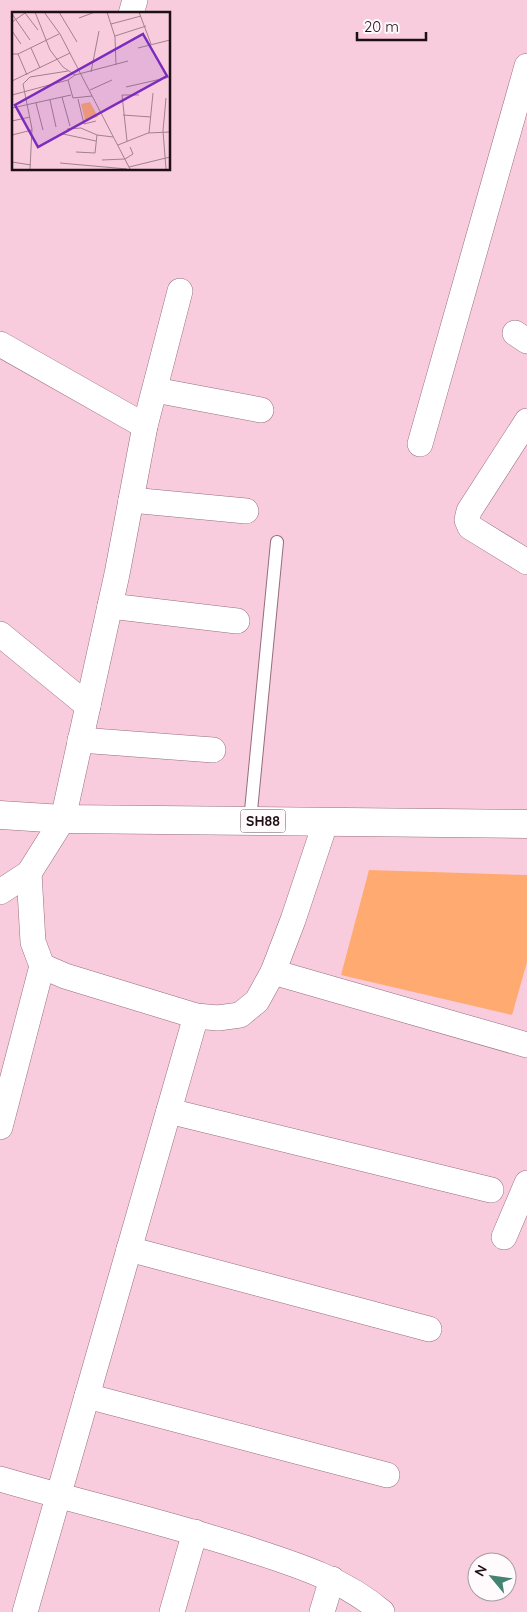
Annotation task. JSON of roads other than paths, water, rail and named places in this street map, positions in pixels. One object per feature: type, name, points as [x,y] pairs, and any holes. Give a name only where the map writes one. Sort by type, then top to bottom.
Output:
[{"type":"main road","name":"SH88","points":[[0,816],[62,819],[527,824]]},
{"type":"street","points":[[420,444],[527,66]]},
{"type":"street","points":[[0,892],[29,873],[62,819],[110,606],[145,426],[180,291]]},
{"type":"street","points":[[0,344],[145,426]]},
{"type":"street","points":[[155,390],[261,410]]},
{"type":"street","points":[[527,421],[469,512],[466,520],[470,527],[527,562]]},
{"type":"street","points":[[131,500],[246,511]]},
{"type":"street","points":[[110,606],[237,621]]},
{"type":"street","points":[[0,634],[88,706]]},
{"type":"street","points":[[80,740],[213,750]]},
{"type":"street","points":[[42,966],[65,976],[196,1016],[218,1018],[240,1015],[257,1001],[273,972],[326,821]]},
{"type":"street","points":[[0,1127],[42,966],[33,942],[29,873]]},
{"type":"street","points":[[273,972],[527,1045]]},
{"type":"street","points":[[24,1612],[196,1016]]},
{"type":"street","points":[[169,1111],[492,1190]]},
{"type":"street","points":[[504,1237],[527,1183]]},
{"type":"street","points":[[130,1250],[429,1328]]},
{"type":"street","points":[[87,1396],[387,1475]]},
{"type":"street","points":[[0,1479],[195,1532],[332,1578],[358,1593],[382,1612]]},
{"type":"street","points":[[172,1612],[195,1532]]},
{"type":"street","points":[[322,1612],[332,1578]]},
{"type":"lane","points":[[250,821],[277,542]]}]
